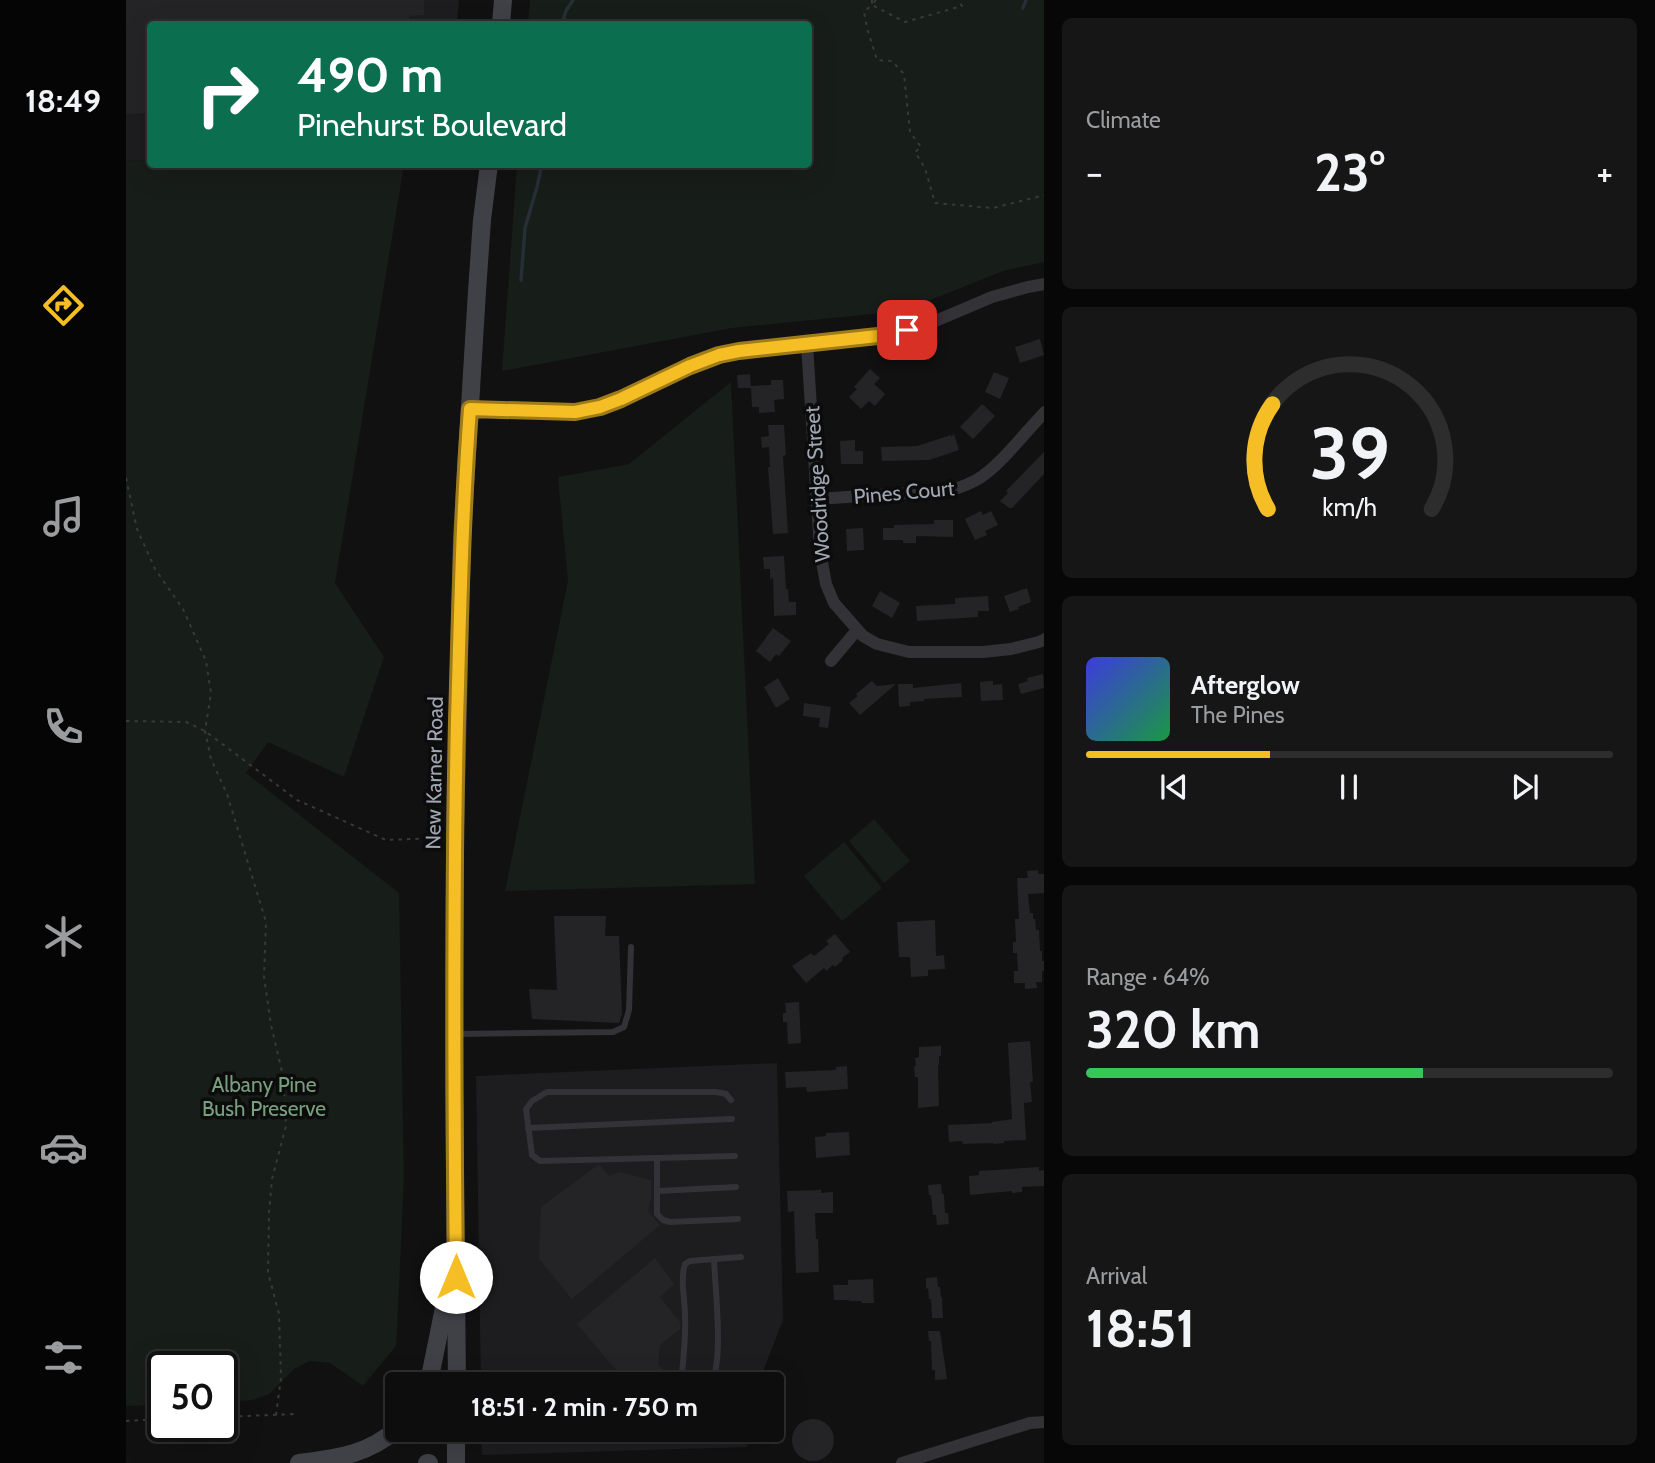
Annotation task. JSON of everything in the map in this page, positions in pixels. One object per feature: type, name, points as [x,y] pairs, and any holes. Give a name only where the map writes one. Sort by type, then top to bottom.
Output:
[{"type":"main road","points":[[501,21],[503,0]]},
{"type":"main road","name":"New Karner Road","points":[[457,1372],[455,837],[462,524],[482,220],[488,168]]},
{"type":"main road","points":[[431,1372],[456,1250]]},
{"type":"main road","points":[[299,1463],[338,1458],[362,1451],[385,1439]]},
{"type":"main road","points":[[456,1442],[456,1463]]},
{"type":"street","points":[[470,409],[575,412],[600,407],[719,355],[887,335],[926,325],[992,297],[1044,284]]},
{"type":"street","name":"Woodridge Street","points":[[807,344],[820,551],[826,584],[834,603],[863,636],[909,652],[983,652],[1011,649],[1044,639]]},
{"type":"street","name":"Pines Court","points":[[817,499],[952,490],[967,485],[993,467],[1044,412]]},
{"type":"street","points":[[831,661],[857,630]]},
{"type":"street","points":[[902,1463],[1030,1423],[1044,1422]]},
{"type":"lane","points":[[454,1034],[613,1032],[624,1027],[629,1010],[631,947]]},
{"type":"lane","points":[[731,1100],[726,1094],[716,1092],[547,1092],[532,1101],[526,1109],[532,1155],[540,1161],[734,1156]]},
{"type":"lane","points":[[528,1128],[732,1119]]},
{"type":"lane","points":[[657,1158],[657,1214],[663,1220],[738,1219]]},
{"type":"lane","points":[[658,1191],[736,1187]]},
{"type":"lane","points":[[682,1372],[685,1315],[682,1274],[685,1264],[690,1261],[741,1257]]},
{"type":"lane","points":[[714,1259],[718,1359],[715,1372]]},
{"type":"path","points":[[872,0],[872,5]]},
{"type":"path","points":[[876,0],[864,12],[867,28],[877,61],[892,61],[904,74],[910,132],[921,147],[915,152],[925,168],[935,203],[993,208],[1044,195]]},
{"type":"path","points":[[872,5],[905,22],[962,6],[958,0]]},
{"type":"path","points":[[126,478],[137,529],[155,569],[183,610],[206,661],[211,693],[205,731],[211,759],[227,794],[266,922],[264,977],[271,1025],[283,1076],[286,1126],[272,1179],[268,1249],[268,1272],[279,1314],[281,1378],[276,1415]]},
{"type":"path","points":[[126,721],[186,722],[205,731],[297,800],[386,840],[455,837]]},
{"type":"path","points":[[238,1416],[296,1414]]},
{"type":"path","points":[[126,1421],[147,1420]]},
{"type":"shaded area","points":[[126,0],[459,0],[457,21],[147,21],[147,160],[126,161]]},
{"type":"shaded area","points":[[777,1063],[783,1320],[763,1372],[481,1372],[476,1076]]},
{"type":"shaded area","points":[[481,1442],[748,1442],[747,1447],[482,1455]]},
{"type":"green space","points":[[530,0],[1044,0],[1044,262],[1003,271],[907,308],[882,313],[732,328],[502,371],[517,168],[812,168],[812,21],[528,21]]},
{"type":"green space","name":"Albany Pine Bush Preserve","points":[[147,160],[147,168],[404,168],[335,583],[384,657],[344,777],[268,742],[246,773],[399,893],[404,1178],[396,1346],[363,1386],[330,1363],[310,1361],[294,1369],[269,1394],[253,1400],[238,1401],[238,1351],[147,1351],[147,1405],[126,1406],[126,161]]},
{"type":"green space","points":[[731,382],[755,884],[505,891],[568,581],[558,477],[629,464]]},
{"type":"green space","points":[[874,819],[910,861],[884,883],[849,841]]},
{"type":"green space","points":[[844,842],[882,888],[842,921],[804,876]]},
{"type":"building","points":[[126,0],[424,0],[424,15],[409,16],[409,21],[147,21],[147,113],[126,114]]},
{"type":"building","points":[[1040,339],[1044,355],[1020,363],[1015,347]]},
{"type":"building","points":[[870,369],[880,378],[874,384],[885,394],[875,406],[869,401],[861,409],[849,397]]},
{"type":"building","points":[[994,372],[1009,378],[1000,399],[985,392]]},
{"type":"building","points":[[750,374],[751,386],[771,385],[771,380],[783,380],[784,399],[774,400],[775,412],[759,413],[759,407],[752,407],[751,388],[738,388],[737,375]]},
{"type":"building","points":[[982,404],[995,416],[973,439],[960,427]]},
{"type":"building","points":[[768,425],[784,425],[786,455],[783,456],[788,533],[773,534],[769,447],[762,448],[761,437],[769,436]]},
{"type":"building","points":[[954,434],[959,450],[929,460],[882,461],[881,447],[917,446]]},
{"type":"building","points":[[855,440],[855,451],[863,451],[863,464],[841,464],[840,441]]},
{"type":"building","points":[[1044,452],[1044,474],[1009,508],[1000,501],[1008,493],[1006,491]]},
{"type":"building","points":[[981,511],[983,515],[991,511],[998,525],[985,531],[987,535],[975,540],[965,519]]},
{"type":"building","points":[[934,520],[953,520],[953,537],[916,536],[916,543],[883,540],[883,528],[894,528],[894,525],[934,524]]},
{"type":"building","points":[[863,528],[864,550],[847,551],[846,529]]},
{"type":"building","points":[[784,556],[786,589],[789,602],[796,602],[796,615],[774,616],[773,578],[770,579],[770,569],[764,569],[763,557]]},
{"type":"building","points":[[1027,588],[1031,602],[1010,612],[1004,596]]},
{"type":"building","points":[[880,591],[900,603],[892,618],[872,606]]},
{"type":"building","points":[[988,596],[989,611],[978,611],[978,617],[917,621],[916,606],[955,604],[955,598]]},
{"type":"building","points":[[773,628],[791,641],[779,656],[776,654],[770,662],[756,651]]},
{"type":"building","points":[[1043,674],[1044,688],[1021,694],[1018,684],[1028,681],[1027,678]]},
{"type":"building","points":[[778,678],[790,699],[776,708],[764,687]]},
{"type":"building","points":[[872,681],[877,686],[896,684],[860,715],[849,703]]},
{"type":"building","points":[[993,681],[993,685],[1002,684],[1003,700],[981,701],[980,682]]},
{"type":"building","points":[[961,683],[962,697],[924,699],[910,702],[910,706],[899,707],[898,684],[913,684],[913,688]]},
{"type":"building","points":[[804,703],[831,707],[828,728],[819,727],[820,718],[803,716]]},
{"type":"building","points":[[1038,870],[1038,874],[1044,874],[1044,893],[1028,894],[1030,913],[1033,913],[1036,930],[1039,930],[1044,971],[1042,982],[1036,982],[1037,988],[1025,989],[1025,983],[1014,983],[1014,971],[1018,971],[1017,953],[1013,953],[1013,942],[1016,942],[1015,919],[1019,919],[1017,878],[1028,878],[1027,871]]},
{"type":"building","points":[[554,916],[606,916],[605,936],[619,936],[622,1014],[619,1023],[532,1019],[529,989],[557,990]]},
{"type":"building","points":[[935,920],[936,956],[944,955],[945,969],[928,970],[928,976],[911,977],[910,957],[899,957],[897,922]]},
{"type":"building","points":[[835,934],[850,952],[835,967],[833,965],[826,971],[824,968],[806,983],[792,966],[811,953],[814,956],[829,944],[826,941]]},
{"type":"building","points":[[799,1002],[801,1043],[788,1044],[787,1022],[783,1022],[785,1003]]},
{"type":"building","points":[[1030,1041],[1033,1082],[1030,1082],[1032,1102],[1024,1103],[1026,1140],[993,1144],[949,1142],[948,1125],[992,1123],[1012,1119],[1008,1043]]},
{"type":"building","points":[[941,1046],[938,1065],[939,1106],[918,1108],[918,1077],[915,1077],[914,1066],[915,1058],[919,1057],[919,1047]]},
{"type":"building","points":[[847,1066],[848,1089],[807,1092],[806,1087],[786,1088],[785,1072],[836,1070],[836,1067]]},
{"type":"building","points":[[849,1132],[850,1155],[816,1158],[815,1137],[826,1136],[826,1133]]},
{"type":"building","points":[[598,1165],[609,1176],[619,1172],[651,1180],[648,1211],[660,1225],[572,1299],[539,1259],[541,1207]]},
{"type":"building","points":[[1039,1167],[1039,1171],[1044,1170],[1044,1186],[1022,1187],[1022,1192],[970,1195],[969,1176],[979,1175],[979,1171]]},
{"type":"building","points":[[941,1184],[949,1224],[937,1225],[928,1185]]},
{"type":"building","points":[[821,1190],[821,1193],[833,1192],[833,1213],[815,1213],[819,1272],[796,1273],[794,1211],[788,1212],[787,1191]]},
{"type":"building","points":[[655,1258],[674,1284],[660,1297],[680,1322],[680,1329],[660,1345],[658,1365],[666,1372],[618,1372],[577,1324]]},
{"type":"building","points":[[937,1277],[943,1318],[932,1318],[931,1299],[928,1288],[926,1289],[926,1278]]},
{"type":"building","points":[[873,1279],[874,1303],[834,1300],[833,1285],[848,1285],[848,1280]]},
{"type":"building","points":[[928,1331],[940,1331],[947,1379],[935,1380]]},
{"type":"building","points":[[813,1419],[828,1425],[834,1440],[828,1455],[813,1461],[798,1455],[792,1440],[798,1425]]},
{"type":"waterway","points":[[563,21],[573,0]]},
{"type":"waterway","points":[[1023,8],[1026,0]]},
{"type":"waterway","points":[[521,280],[525,228],[541,168]]},
{"type":"route","points":[[456,1277],[455,831],[463,512],[470,409],[575,412],[621,399],[719,355],[887,335],[907,330]]}]
